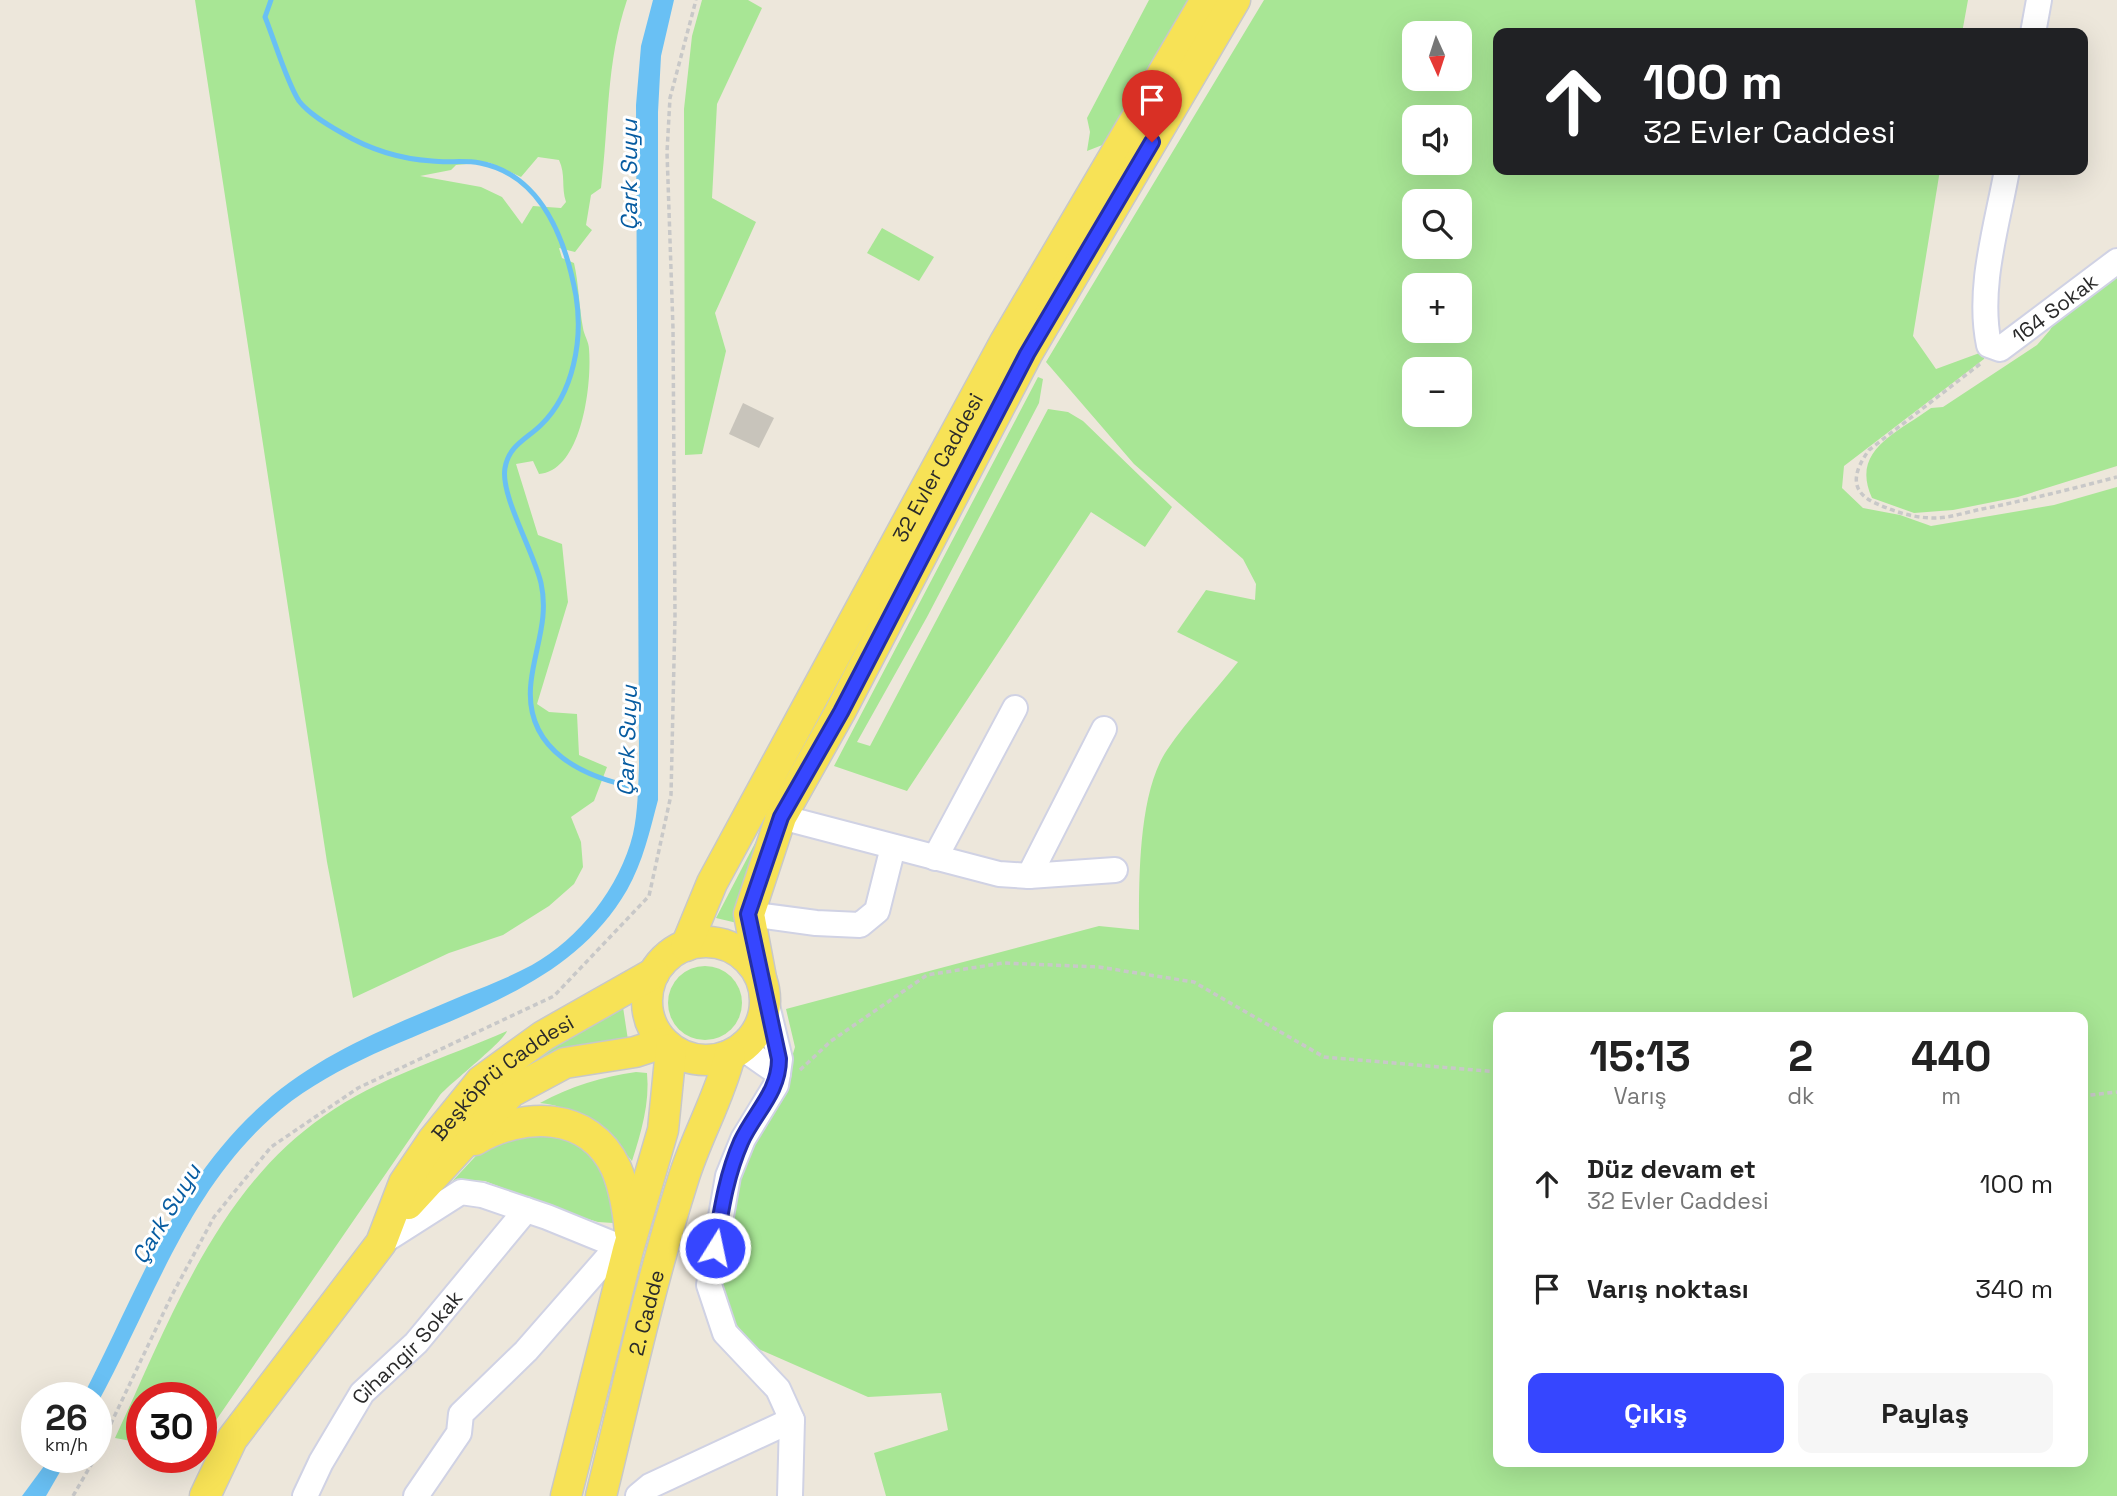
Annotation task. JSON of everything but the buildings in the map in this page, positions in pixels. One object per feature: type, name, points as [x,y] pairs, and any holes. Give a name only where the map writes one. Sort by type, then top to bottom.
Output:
[{"type":"main road","name":"32 Evler Caddesi","points":[[687,946],[712,883],[1005,342],[1206,0]]},
{"type":"main road","name":"32 Evler Caddesi","points":[[748,914],[781,817],[841,712],[1027,354],[1235,0]]},
{"type":"main road","points":[[748,914],[763,987],[759,1025],[736,1052],[710,1060],[690,1058],[667,1046],[652,1027],[647,1009],[647,991],[654,973],[673,952],[704,942],[722,944],[738,951],[751,963],[763,987]]},
{"type":"main road","name":"Beşköprü Caddesi","points":[[386,1232],[404,1183],[433,1140],[481,1081],[543,1036],[654,973]]},
{"type":"main road","name":"Beşköprü Caddesi","points":[[205,1496],[232,1439],[386,1232],[511,1092],[565,1063],[667,1046]]},
{"type":"main road","name":"2. Cadde","points":[[566,1496],[625,1246],[663,1130],[667,1046]]},
{"type":"main road","name":"2. Cadde","points":[[601,1496],[683,1178],[704,1121],[721,1091],[736,1052]]},
{"type":"main road","points":[[457,1151],[491,1131],[517,1121],[553,1120],[580,1130],[602,1149],[615,1167],[627,1203],[625,1246]]},
{"type":"street","points":[[2034,28],[2039,0]]},
{"type":"street","points":[[1994,347],[1984,323],[1989,269],[2006,175]]},
{"type":"street","name":"164 Sokak","points":[[1994,347],[2117,261]]},
{"type":"street","points":[[935,858],[1015,708]]},
{"type":"street","points":[[1029,876],[1104,729]]},
{"type":"street","points":[[781,817],[999,874],[1029,876],[1115,870]]},
{"type":"street","points":[[748,914],[816,923],[860,925],[877,911],[893,847]]},
{"type":"street","points":[[763,987],[779,1059],[777,1079],[743,1139],[728,1176],[709,1285],[724,1333],[778,1389],[792,1420],[790,1496]]},
{"type":"street","points":[[736,1052],[777,1079]]},
{"type":"street","points":[[386,1232],[461,1192],[482,1195],[625,1246],[526,1351],[461,1413],[459,1433],[416,1496]]},
{"type":"street","name":"Cihangir Sokak","points":[[305,1496],[321,1462],[362,1393],[416,1343],[526,1210]]},
{"type":"street","points":[[638,1496],[650,1486],[792,1420]]},
{"type":"path","points":[[112,1422],[172,1295],[215,1217],[271,1147],[358,1088],[554,996],[649,896],[671,795],[675,602],[673,328],[667,152],[670,98],[696,0]]},
{"type":"path","points":[[1994,347],[1870,450],[1856,468],[1855,483],[1864,498],[1913,516],[1937,518],[2040,498],[2117,477]]},
{"type":"path","points":[[777,1079],[807,1066],[831,1041],[927,975],[1003,963],[1099,967],[1194,982],[1324,1057],[1493,1072]]},
{"type":"path","points":[[2088,1095],[2117,1092]]},
{"type":"path","points":[[73,1496],[86,1473]]},
{"type":"green space","points":[[195,0],[627,0],[615,47],[601,188],[591,195],[586,225],[592,230],[575,252],[559,248],[562,258],[574,263],[583,328],[589,346],[586,403],[581,424],[575,442],[554,469],[539,474],[533,461],[516,464],[538,535],[562,544],[568,602],[537,704],[549,712],[577,714],[579,755],[607,767],[594,801],[571,817],[581,842],[583,867],[574,884],[549,906],[503,935],[449,953],[353,998],[327,862]],"holes":[[[538,157],[559,160],[566,202],[561,208],[533,206],[522,224],[502,197],[481,187],[420,176],[451,170],[456,165],[488,162],[521,177]]]},
{"type":"green space","points":[[702,0],[748,0],[762,8],[717,104],[712,198],[756,222],[715,313],[726,351],[702,454],[685,455],[684,109],[692,36]]},
{"type":"green space","points":[[1149,0],[1191,0],[1105,144],[1087,151],[1090,132],[1087,118]]},
{"type":"green space","points":[[1264,0],[1968,0],[1963,28],[1493,28],[1493,175],[1939,175],[1913,336],[1936,369],[1985,351],[1984,359],[1844,466],[1842,488],[1863,508],[1900,515],[1931,526],[2054,505],[2117,487],[2117,1496],[886,1496],[874,1453],[948,1430],[941,1393],[868,1397],[754,1347],[733,1320],[723,1293],[717,1260],[743,1165],[781,1094],[795,1047],[786,1009],[1099,926],[1139,930],[1142,837],[1150,789],[1157,768],[1175,739],[1238,662],[1177,632],[1206,590],[1255,600],[1256,584],[1243,559],[1134,464],[1046,362]]},
{"type":"green space","points":[[882,228],[934,257],[919,281],[867,253]]},
{"type":"green space","points":[[2117,270],[2117,466],[2018,497],[1953,510],[1914,513],[1872,498],[1867,481],[1867,467],[1880,444],[1931,408],[1943,407],[2037,345],[2050,330],[2066,302]]},
{"type":"green space","points":[[1038,377],[1043,379],[1039,403],[927,617],[857,742],[870,746],[1048,409],[1068,412],[1083,421],[1172,507],[1145,547],[1091,512],[907,791],[834,766]]},
{"type":"green space","points":[[851,659],[854,661],[737,923],[716,918]]},
{"type":"green space","points":[[705,966],[719,969],[731,977],[739,989],[742,1003],[739,1017],[731,1029],[719,1037],[705,1040],[691,1037],[679,1029],[671,1017],[668,1003],[671,989],[679,977],[691,969]]},
{"type":"green space","points":[[623,1007],[628,1040],[600,1044],[440,1143],[535,1058]]},
{"type":"green space","points":[[507,1031],[440,1095],[217,1419],[217,1382],[140,1382],[199,1262],[224,1221],[253,1182],[286,1146],[324,1116],[367,1090]]},
{"type":"green space","points":[[636,1072],[647,1073],[647,1095],[632,1161],[613,1139],[581,1115],[540,1103],[587,1083]]},
{"type":"green space","points":[[561,1133],[596,1154],[617,1209],[613,1223],[598,1222],[561,1211],[485,1181],[470,1180],[446,1188],[486,1145],[502,1135]]},
{"type":"green space","points":[[126,1414],[126,1440],[115,1438]]},
{"type":"water","points":[[653,0],[674,0],[661,56],[658,112],[658,800],[646,846],[637,868],[627,890],[594,933],[554,967],[509,994],[361,1060],[314,1086],[271,1118],[241,1148],[215,1181],[172,1254],[109,1382],[90,1382],[181,1204],[205,1168],[233,1134],[264,1103],[286,1085],[334,1054],[515,973],[549,954],[566,941],[595,910],[608,892],[627,854],[636,817],[639,766],[636,105],[641,46]]},
{"type":"water","points":[[39,1473],[59,1473],[46,1496],[22,1496]]},
{"type":"waterway","name":"Çark Suyu","points":[[271,0],[265,17],[290,83],[299,101],[313,115],[352,139],[385,152],[420,160],[480,163],[502,170],[520,181],[535,196],[558,233],[576,296],[578,330],[574,365],[552,412],[514,448],[505,468],[512,508],[537,570],[543,596],[542,621],[531,682],[531,706],[537,727],[548,744],[563,758],[601,778],[644,789]]},
{"type":"route","points":[[715,1248],[728,1176],[743,1139],[776,1085],[778,1073],[779,1059],[748,914],[781,817],[841,712],[1027,354],[1152,142]]}]
